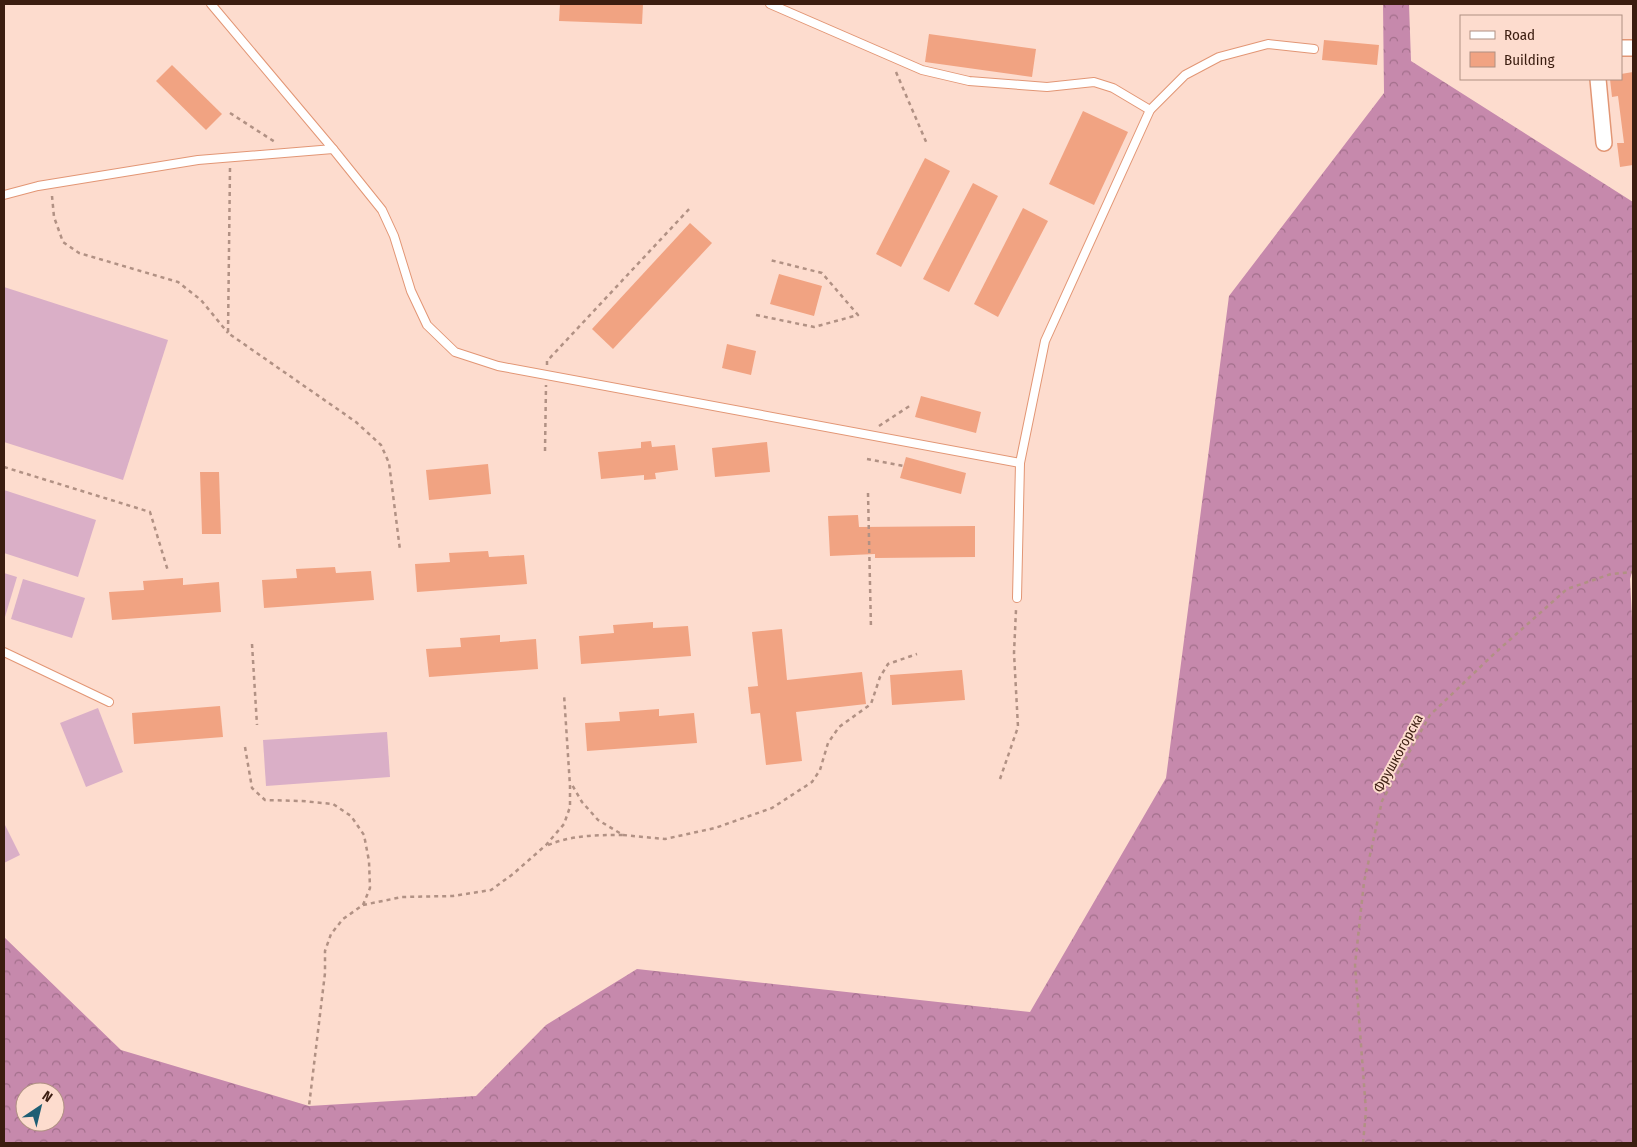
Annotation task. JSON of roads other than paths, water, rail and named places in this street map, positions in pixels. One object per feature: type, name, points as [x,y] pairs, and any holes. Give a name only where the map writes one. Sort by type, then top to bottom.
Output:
[{"type":"street","points":[[1598,80],[1604,143]]},
{"type":"lane","points":[[211,4],[382,210],[394,236],[411,291],[427,325],[455,352],[498,366],[1020,463]]},
{"type":"lane","points":[[770,4],[922,70],[969,81],[1047,87],[1094,82],[1113,88],[1150,110]]},
{"type":"lane","points":[[1017,598],[1020,463],[1045,341],[1150,110],[1185,75],[1219,57],[1268,44],[1314,49]]},
{"type":"lane","points":[[4,195],[51,184],[198,160],[333,149]]},
{"type":"lane","points":[[4,652],[109,702]]}]
